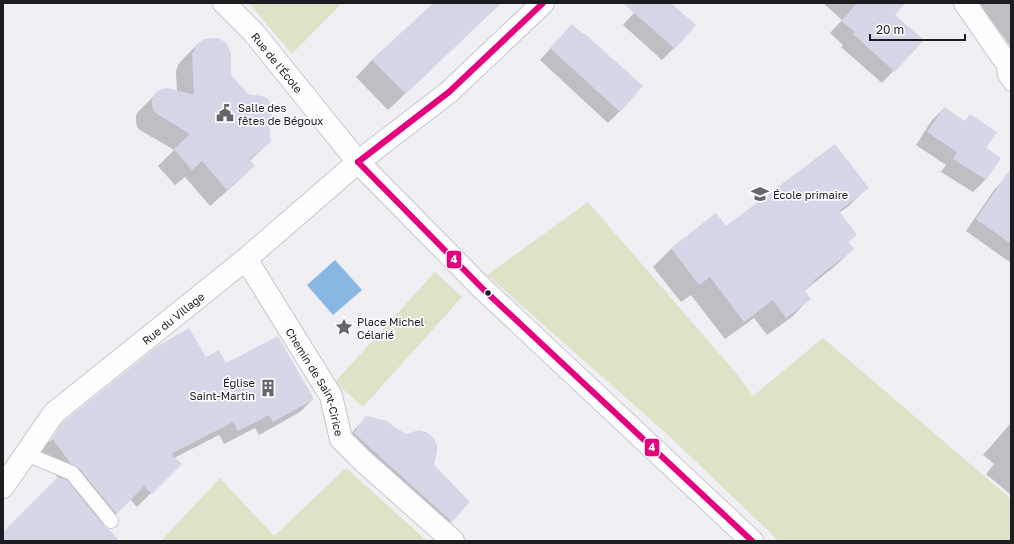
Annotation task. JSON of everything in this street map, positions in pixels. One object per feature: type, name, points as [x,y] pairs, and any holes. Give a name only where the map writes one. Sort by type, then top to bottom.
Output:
[{"type":"street","name":"Rue de l'École","points":[[224,3],[254,33],[358,162],[483,289],[752,541]]},
{"type":"street","name":"Rue du Village","points":[[3,488],[54,412],[246,259],[358,162],[449,92],[543,3]]},
{"type":"street","points":[[965,3],[1007,59]]},
{"type":"street","name":"Chemin de Saint-Cirice","points":[[246,259],[330,396],[341,439],[362,460],[453,541]]},
{"type":"lane","points":[[1007,59],[1005,75],[1011,84]]},
{"type":"lane","points":[[26,454],[72,473],[111,521]]},
{"type":"green space","points":[[249,3],[342,3],[292,54]]},
{"type":"green space","points":[[588,202],[736,373],[753,396],[823,338],[1011,499],[1011,541],[779,541],[667,434],[487,275]]},
{"type":"green space","points":[[435,272],[462,297],[363,407],[335,382]]},
{"type":"green space","points":[[346,468],[427,541],[161,541],[220,478],[274,536]]},
{"type":"water","points":[[335,260],[362,290],[333,315],[307,285]]},
{"type":"building","points":[[433,3],[501,3],[406,94],[372,60]]},
{"type":"building","points":[[623,3],[671,3],[696,25],[675,49]]},
{"type":"building","points":[[857,3],[906,3],[895,15],[924,40],[895,72],[853,34],[855,32],[841,21]]},
{"type":"building","points":[[572,24],[643,86],[620,112],[550,48]]},
{"type":"building","name":"Salle des fêtes de Bégoux","points":[[212,38],[218,38],[225,42],[229,48],[231,54],[231,75],[248,94],[265,97],[268,99],[273,108],[269,124],[271,142],[249,159],[255,166],[227,190],[202,161],[192,170],[174,149],[190,134],[157,114],[153,110],[152,105],[154,95],[157,91],[162,89],[167,88],[194,95],[192,54],[199,42]]},
{"type":"building","points":[[944,107],[965,121],[970,114],[997,132],[986,148],[1001,158],[986,180],[953,159],[957,152],[927,132]]},
{"type":"building","points":[[835,144],[869,188],[839,211],[857,235],[848,242],[854,249],[813,281],[814,282],[804,290],[811,299],[786,318],[773,300],[744,322],[710,277],[699,285],[671,248],[716,213],[726,226]]},
{"type":"building","points":[[1011,168],[1011,244],[976,219]]},
{"type":"building","points":[[189,328],[206,357],[219,350],[226,363],[278,336],[314,399],[273,422],[269,415],[238,431],[233,422],[171,454],[182,464],[152,494],[144,486],[117,514],[79,468],[71,464],[52,438],[63,422],[158,346]]},
{"type":"building","points":[[366,416],[387,421],[406,434],[419,430],[426,432],[433,437],[437,445],[434,465],[470,502],[452,522],[354,433]]},
{"type":"building","points":[[58,477],[67,480],[104,526],[109,529],[119,541],[3,541],[3,532]]},
{"type":"transit line","name":"4","points":[[358,162],[449,92],[543,3]]},
{"type":"transit line","name":"4","points":[[358,162],[483,289],[752,541]]},
{"type":"place","name":"Salle des fêtes de Bégoux","points":[[225,113]]},
{"type":"place","name":"École primaire","points":[[760,194]]},
{"type":"place","name":"Place Michel Célarié","points":[[344,327]]},
{"type":"place","name":"Église Saint-Martin","points":[[268,388]]}]
